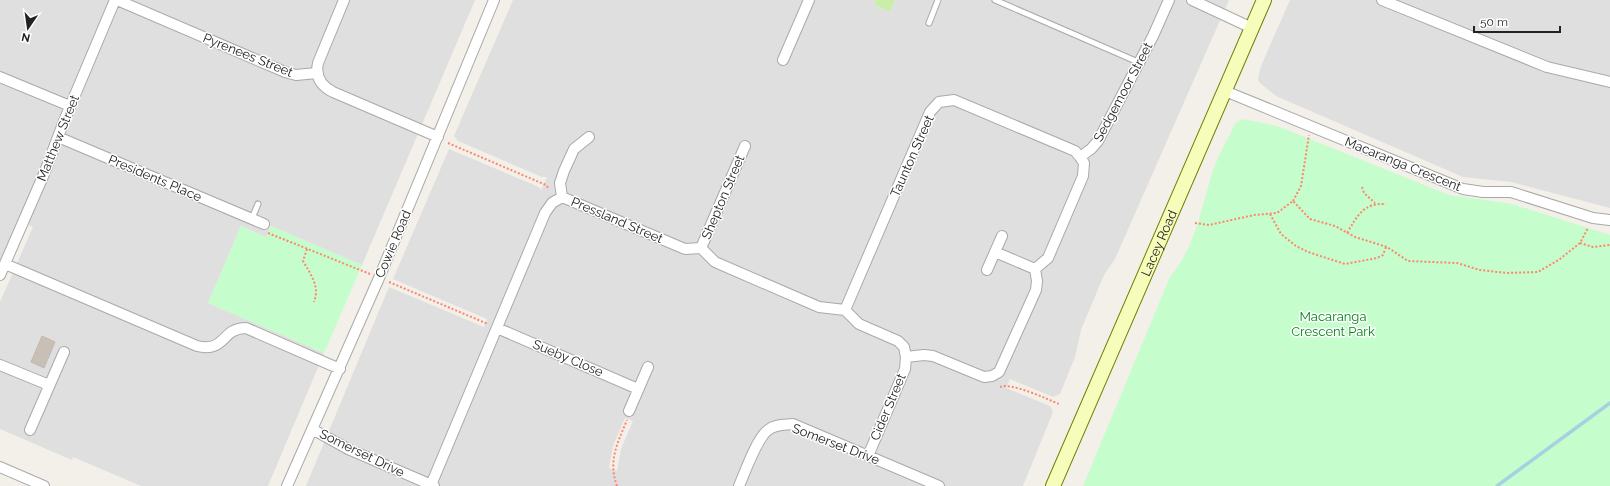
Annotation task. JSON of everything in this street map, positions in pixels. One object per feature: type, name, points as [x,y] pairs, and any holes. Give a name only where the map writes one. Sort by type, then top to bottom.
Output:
[{"type":"street","name":"Pyrenees Street","points":[[116,0],[285,72],[296,75],[317,73]]},
{"type":"street","name":"Matthew Street","points":[[0,275],[44,174],[70,106],[116,0]]},
{"type":"street","points":[[344,0],[319,60],[317,73],[322,84],[328,90],[438,137]]},
{"type":"street","name":"Cowie Road","points":[[287,486],[340,369],[494,0]]},
{"type":"street","points":[[783,60],[809,0]]},
{"type":"street","name":"Sedgemoor Street","points":[[1080,157],[1091,149],[1098,141],[1138,62],[1153,36],[1169,0]]},
{"type":"street","points":[[1192,0],[1252,28]]},
{"type":"street","name":"Lacey Road","points":[[1052,486],[1264,0]]},
{"type":"street","points":[[1382,0],[1547,67],[1610,82]]},
{"type":"street","points":[[0,77],[70,106]]},
{"type":"street","name":"Macaranga Crescent","points":[[1225,91],[1463,188],[1483,192],[1511,192],[1593,218],[1610,220]]},
{"type":"street","name":"Taunton Street","points":[[846,310],[930,112],[939,102],[954,100],[1075,151],[1080,157]]},
{"type":"street","points":[[562,197],[560,182],[574,148],[589,136]]},
{"type":"street","name":"Presidents Place","points":[[58,137],[264,224]]},
{"type":"street","name":"Shepton Street","points":[[701,248],[745,146]]},
{"type":"street","points":[[1035,269],[1048,258],[1083,176],[1084,163],[1080,157]]},
{"type":"street","name":"Pressland Street","points":[[432,485],[545,213],[552,204],[562,197],[685,249],[701,248]]},
{"type":"street","points":[[987,270],[1002,236]]},
{"type":"street","points":[[701,248],[715,262],[819,307],[846,310],[860,324],[898,341],[904,347],[906,357],[924,354],[933,356],[984,377],[992,376],[999,372],[1036,290],[1037,281],[1035,269]]},
{"type":"street","points":[[995,252],[1035,269]]},
{"type":"street","points":[[5,264],[197,346],[213,347],[220,343],[230,331],[246,328],[340,369]]},
{"type":"street","name":"Sueby Close","points":[[497,328],[638,389]]},
{"type":"street","points":[[30,430],[64,352]]},
{"type":"street","name":"Cider Street","points":[[868,456],[905,369],[906,357]]},
{"type":"street","points":[[0,364],[50,385]]},
{"type":"street","points":[[629,411],[648,367]]},
{"type":"street","name":"Somerset Drive","points":[[739,486],[760,439],[768,430],[779,425],[793,424],[939,486]]},
{"type":"street","name":"Somerset Drive","points":[[312,429],[362,456],[432,485]]},
{"type":"street","points":[[0,467],[44,486]]},
{"type":"lane","points":[[929,23],[938,0]]},
{"type":"lane","points":[[995,0],[1138,62]]},
{"type":"lane","points":[[252,218],[258,204]]},
{"type":"path","points":[[1195,223],[1209,225],[1228,220],[1277,214],[1293,201],[1301,186],[1310,126]]},
{"type":"path","points":[[448,143],[546,185],[555,194],[562,197]]},
{"type":"path","points":[[1362,187],[1364,193],[1375,203]]},
{"type":"path","points":[[1293,201],[1310,219],[1336,226],[1355,237],[1386,247],[1408,261],[1457,263],[1480,270],[1507,273],[1538,272],[1560,259],[1580,243],[1593,218]]},
{"type":"path","points":[[1347,233],[1359,214],[1368,206],[1375,203],[1386,204]]},
{"type":"path","points":[[1270,214],[1281,234],[1296,246],[1308,252],[1345,264],[1377,258],[1383,255],[1386,247]]},
{"type":"path","points":[[264,224],[266,232],[371,275]]},
{"type":"path","points":[[1580,243],[1593,247],[1610,245]]},
{"type":"path","points":[[307,248],[303,261],[313,280],[317,294],[314,302]]},
{"type":"path","points":[[386,281],[497,328]]},
{"type":"path","points":[[1000,387],[1009,385],[1020,390],[1032,392],[1059,404]]},
{"type":"path","points":[[617,486],[612,466],[615,447],[627,420],[629,411]]},
{"type":"shaded area","points":[[0,0],[475,0],[362,265],[271,226],[266,237],[241,226],[208,303],[324,353],[268,486],[141,486],[73,457],[72,460],[0,429],[0,302],[33,227],[18,220],[0,261]]},
{"type":"shaded area","points":[[513,0],[876,0],[874,5],[890,12],[895,0],[1229,0],[1115,259],[1104,275],[1081,330],[1075,357],[1060,394],[1053,397],[1010,379],[1006,388],[1050,406],[1053,412],[1023,486],[306,486],[389,287],[484,327],[487,319],[393,279],[449,149],[539,187],[541,190],[547,177],[542,177],[458,141],[454,136]],"holes":[[[625,418],[633,421],[621,449],[617,471],[609,468],[613,446]]]},
{"type":"shaded area","points":[[1290,0],[1610,0],[1610,208],[1511,182],[1463,177],[1276,96],[1259,82],[1258,78],[1261,66]]},
{"type":"green space","points":[[876,0],[895,0],[890,12],[874,5]]},
{"type":"green space","name":"Macaranga Crescent Park","points":[[1242,119],[1277,126],[1449,195],[1512,204],[1610,235],[1610,486],[1083,486],[1170,277],[1178,266],[1191,242],[1200,217],[1211,177],[1222,150],[1235,124]]},
{"type":"green space","points":[[241,226],[266,237],[271,226],[362,265],[324,353],[208,303]]},
{"type":"building","points":[[42,336],[55,342],[44,368],[31,362]]},
{"type":"waterway","points":[[1497,486],[1610,403]]}]
